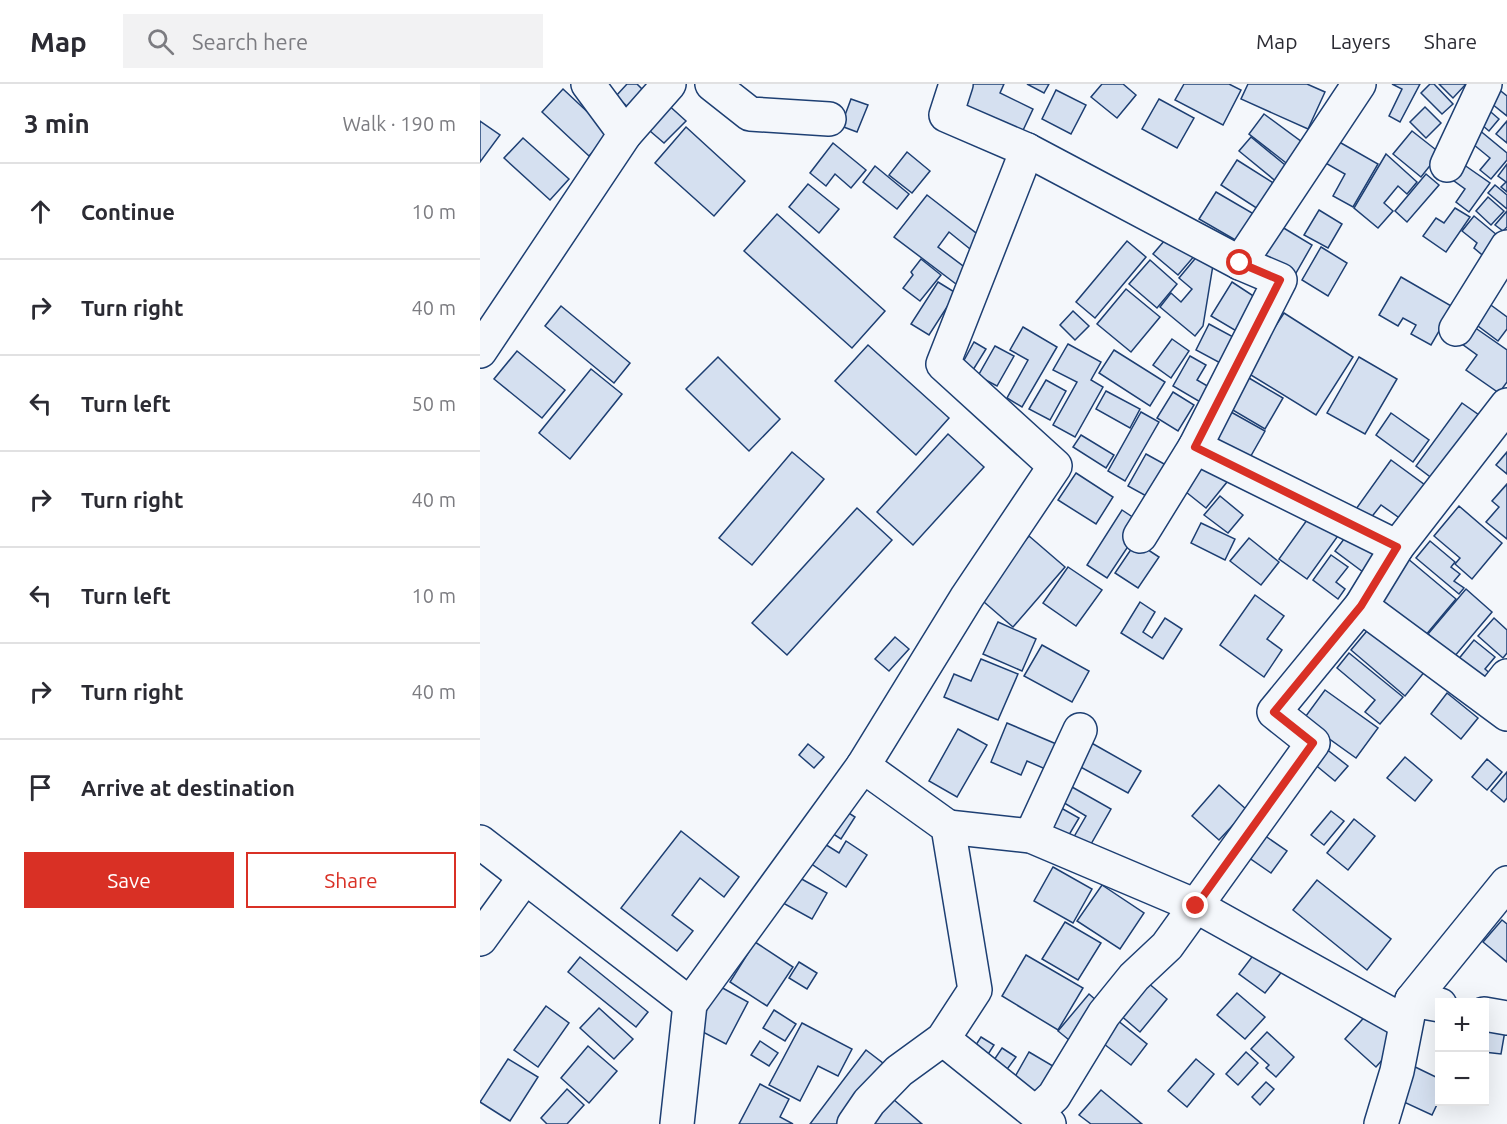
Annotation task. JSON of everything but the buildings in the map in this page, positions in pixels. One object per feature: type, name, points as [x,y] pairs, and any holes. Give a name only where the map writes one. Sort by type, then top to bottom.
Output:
[{"type":"street","points":[[588,84],[625,134]]},
{"type":"street","points":[[480,351],[625,134],[669,84]]},
{"type":"street","points":[[712,84],[750,114],[829,119]]},
{"type":"street","points":[[956,84],[946,115],[1028,150],[1240,263],[1280,280],[1195,447],[1140,536]]},
{"type":"street","points":[[1447,165],[1485,84]]},
{"type":"street","points":[[1240,263],[1349,87]]},
{"type":"street","points":[[677,1124],[690,1004],[863,766],[967,597],[1055,466],[944,364],[1028,150]]},
{"type":"street","points":[[1456,329],[1507,246]]},
{"type":"street","points":[[943,1039],[1043,1119],[1054,1096],[1104,1014],[1134,977],[1167,946],[1313,743],[1274,712],[1361,606],[1397,547],[1507,405]]},
{"type":"street","points":[[1195,447],[1397,547]]},
{"type":"street","points":[[1361,606],[1501,696]]},
{"type":"street","points":[[1031,836],[1080,730]]},
{"type":"street","points":[[863,766],[948,827],[1031,836],[1196,906],[1399,1019],[1420,1005]]},
{"type":"street","points":[[854,1124],[869,1102],[899,1071],[943,1039],[975,990],[948,827]]},
{"type":"street","points":[[480,842],[690,1004]]},
{"type":"street","points":[[480,939],[525,877]]},
{"type":"street","points":[[1381,1124],[1420,1005],[1507,883]]},
{"type":"street","points":[[1489,1015],[1507,1018]]},
{"type":"route","points":[[1196,906],[1313,743],[1274,712],[1361,606],[1397,547],[1195,447],[1280,280],[1240,263]]}]
